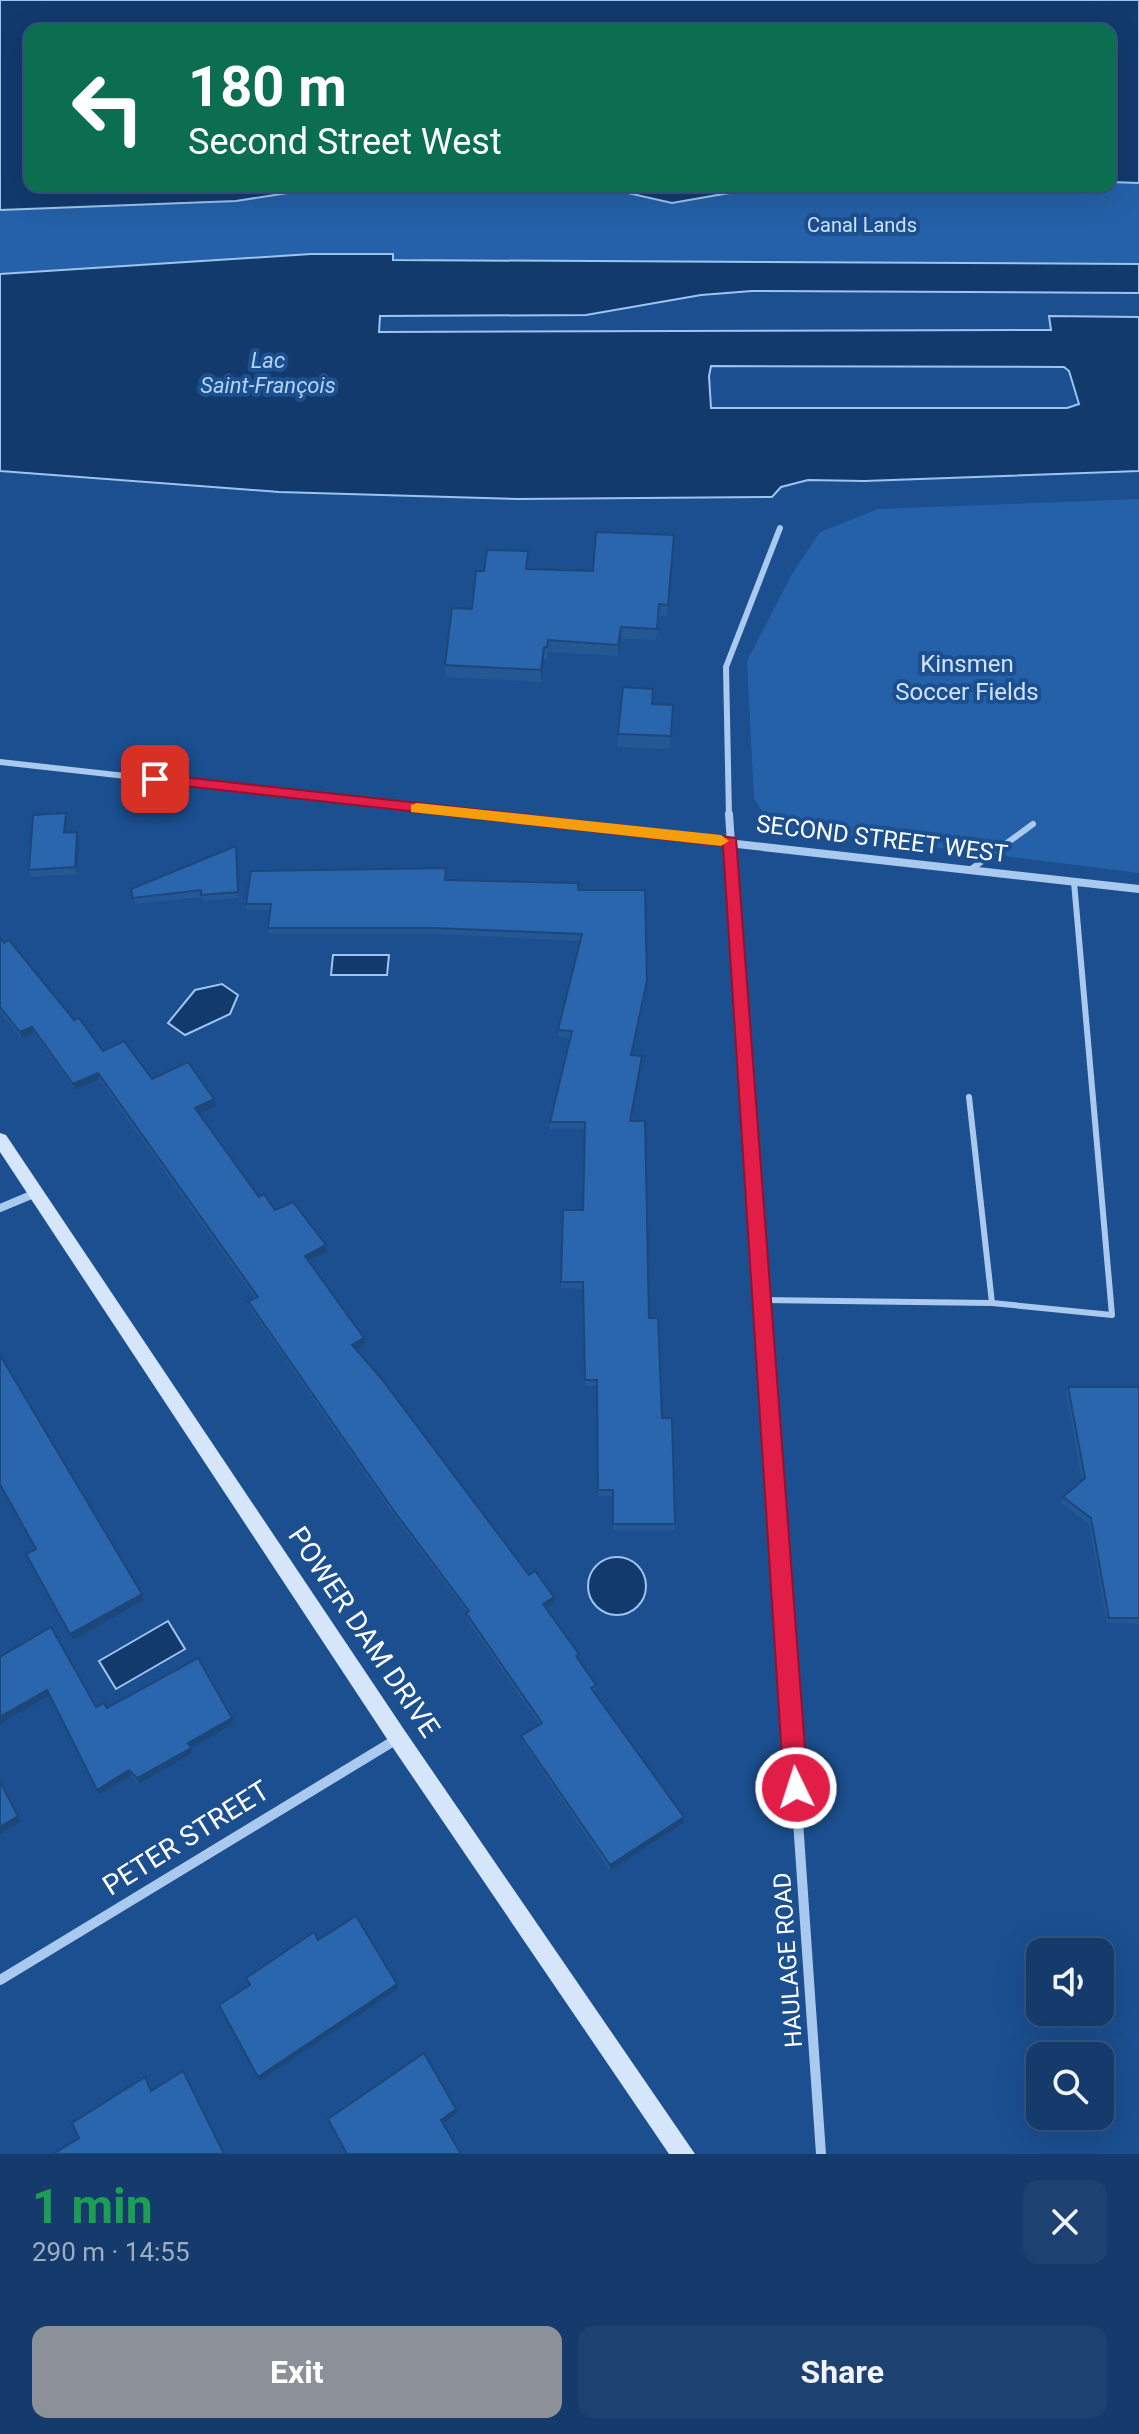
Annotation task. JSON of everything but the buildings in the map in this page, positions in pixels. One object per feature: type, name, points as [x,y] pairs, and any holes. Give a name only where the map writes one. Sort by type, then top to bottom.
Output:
[{"type":"main road","name":"POWER DAM DRIVE","points":[[0,1139],[398,1738],[683,2154]]},
{"type":"street","name":"HAULAGE ROAD","points":[[780,528],[726,667],[730,842],[821,2154]]},
{"type":"street","name":"SECOND STREET WEST","points":[[0,762],[1139,889]]},
{"type":"street","points":[[0,1208],[36,1193]]},
{"type":"street","name":"PETER STREET","points":[[0,1980],[398,1738]]},
{"type":"lane","points":[[970,870],[1033,824]]},
{"type":"lane","points":[[762,1300],[992,1303],[1112,1315],[1074,882]]},
{"type":"lane","points":[[969,1097],[992,1303]]},
{"type":"green space","name":"Canal Lands","points":[[1116,182],[1139,183],[1139,264],[393,260],[392,254],[311,254],[0,274],[0,210],[236,201],[294,192],[681,192],[723,195],[738,192],[1116,192]]},
{"type":"green space","name":"Kinsmen Soccer Fields","points":[[1139,499],[1139,873],[796,830],[766,819],[754,798],[747,661],[792,574],[820,532],[878,509]]},
{"type":"water","points":[[0,0],[1139,0],[1139,183],[1116,182],[1116,24],[24,24],[24,192],[294,192],[236,201],[0,210]]},
{"type":"water","points":[[623,192],[735,192],[672,203]]},
{"type":"water","name":"Lac Saint-François","points":[[311,254],[393,254],[393,260],[1139,264],[1139,293],[752,291],[701,295],[586,315],[380,316],[379,332],[1051,330],[1049,316],[1139,317],[1139,471],[864,481],[808,480],[781,487],[772,497],[518,499],[279,492],[0,471],[0,274]],"holes":[[[711,366],[1064,367],[1069,371],[1079,404],[1067,408],[711,408]]]},
{"type":"water","points":[[333,955],[389,955],[387,975],[331,975]]},
{"type":"water","points":[[222,984],[238,995],[230,1014],[185,1035],[168,1023],[195,990]]},
{"type":"water","points":[[617,1557],[628,1559],[637,1566],[644,1575],[644,1597],[637,1606],[628,1613],[617,1615],[606,1613],[597,1606],[590,1597],[588,1586],[590,1575],[597,1566],[606,1559]]},
{"type":"water","points":[[168,1621],[185,1649],[116,1689],[99,1661]]},
{"type":"slow traffic","points":[[417,808],[721,841]]},
{"type":"route","points":[[155,779],[730,842],[796,1788]]}]
